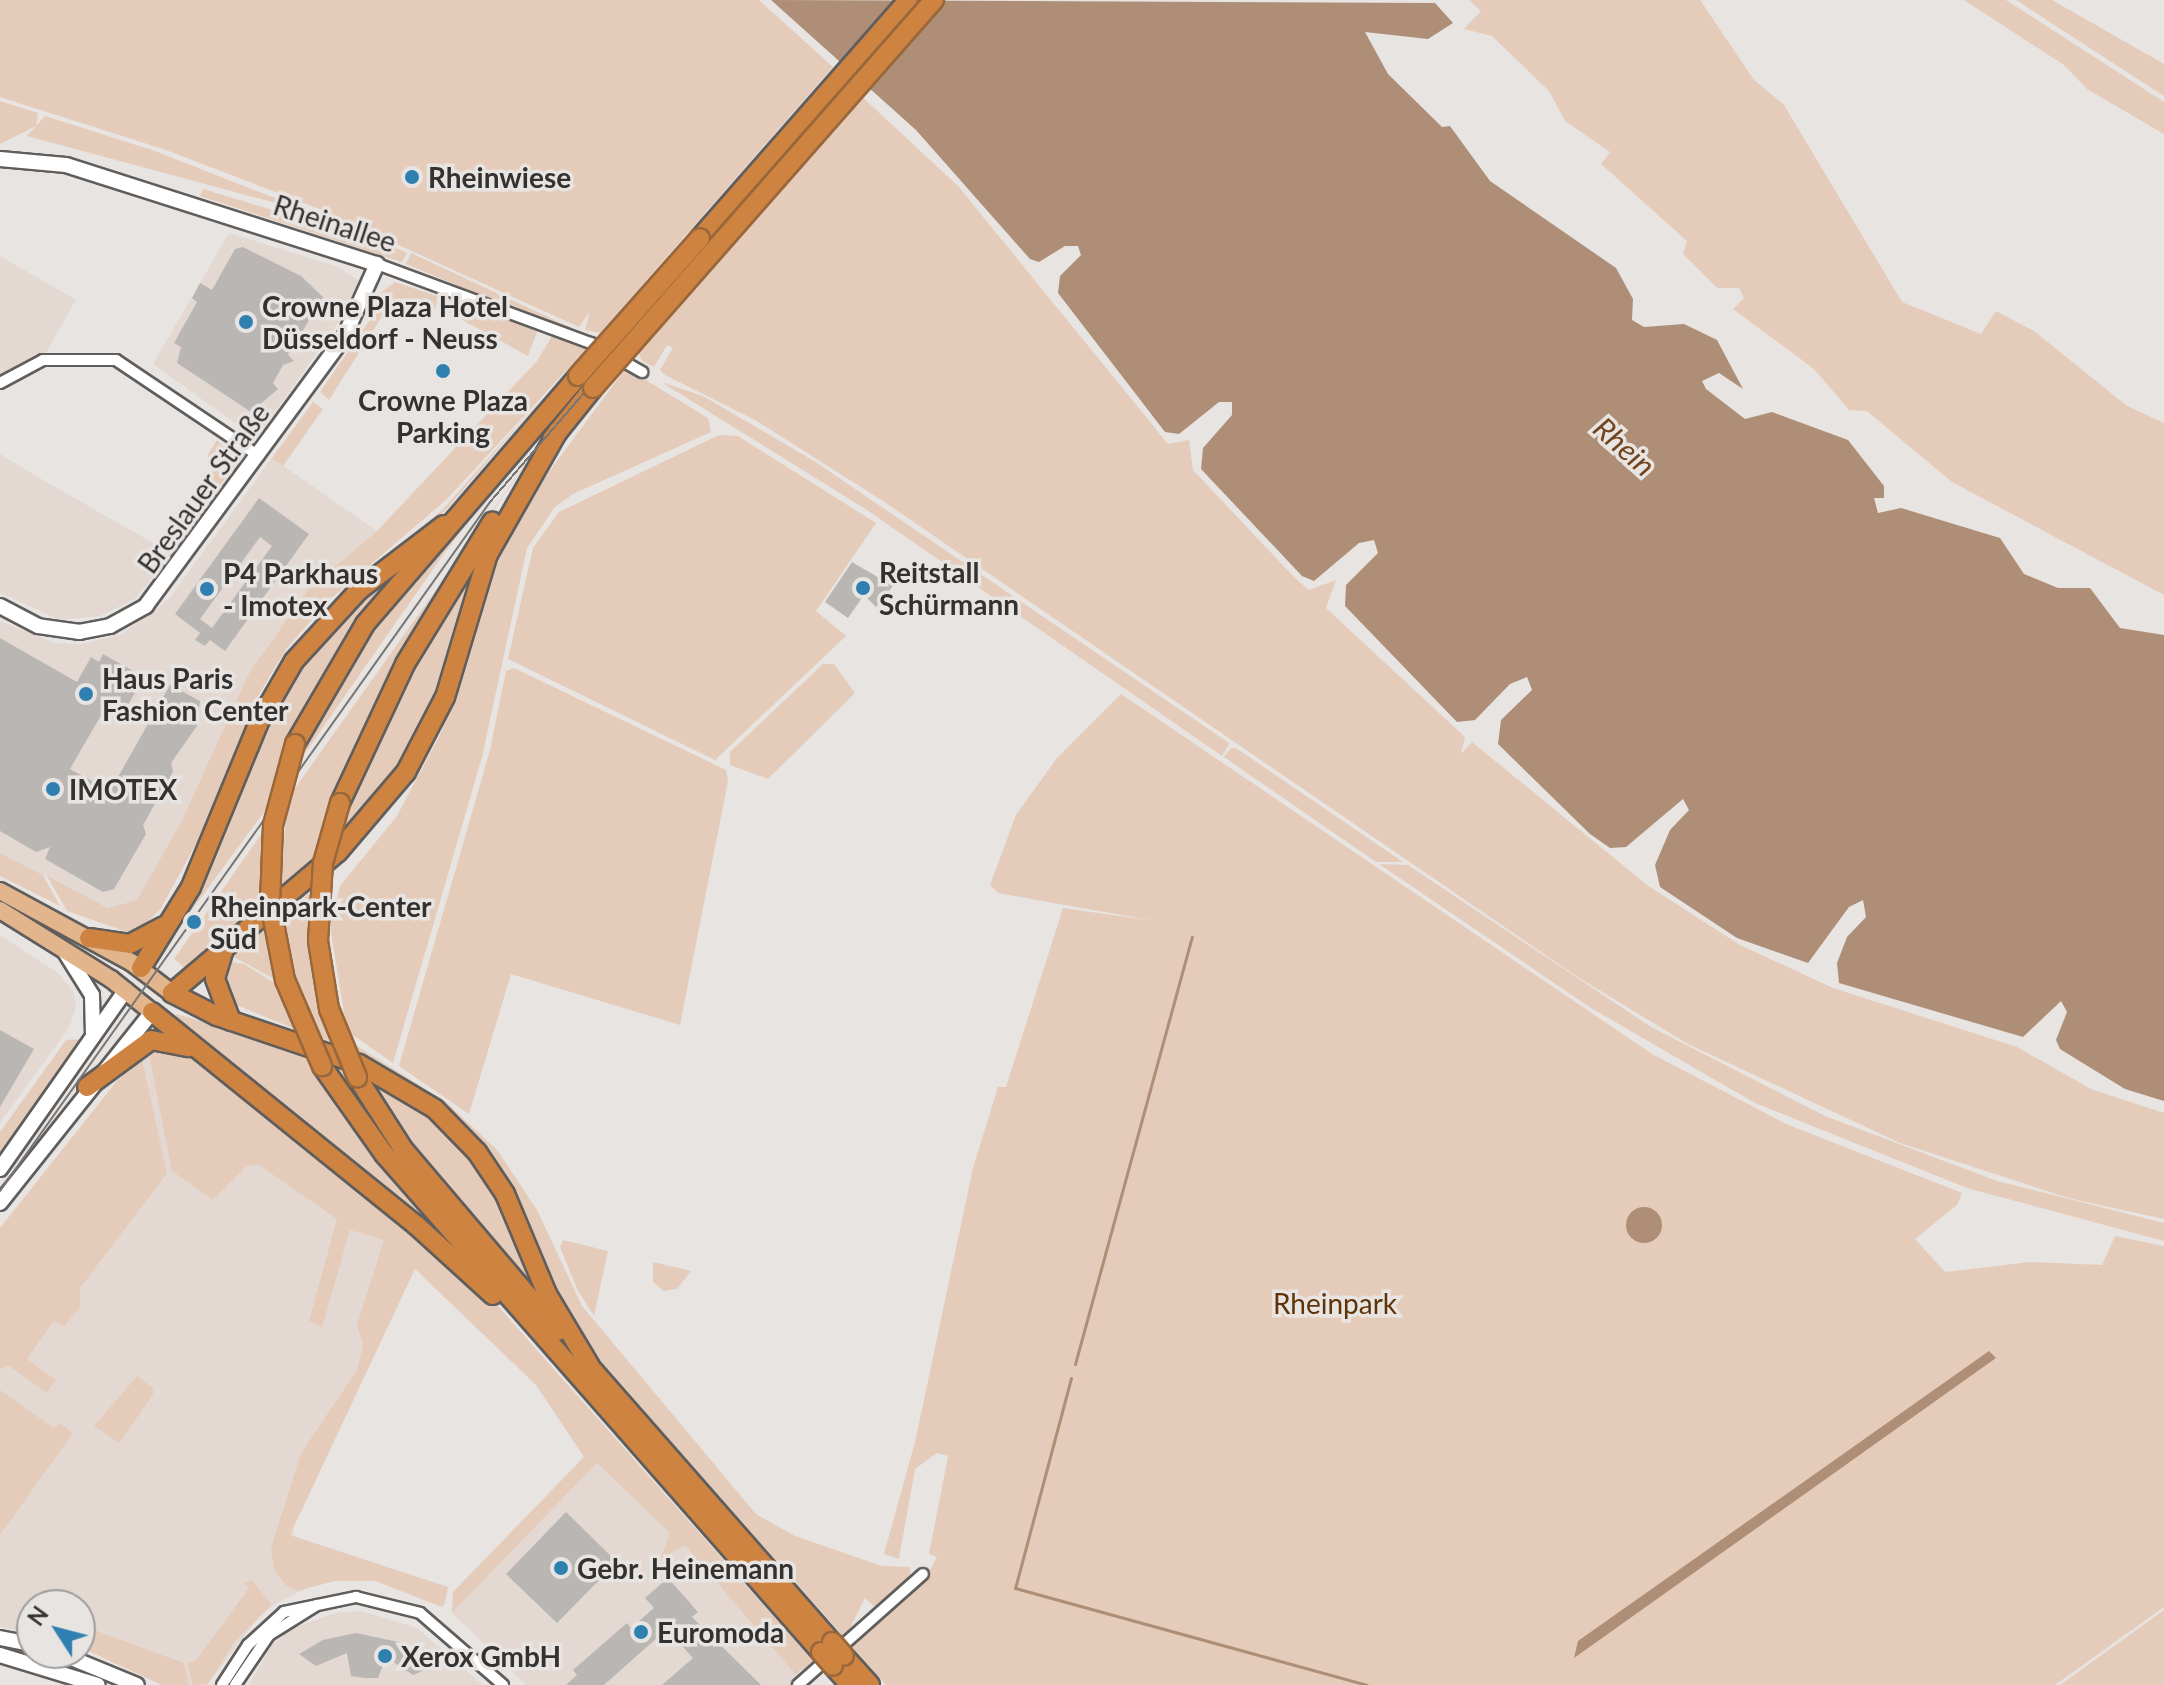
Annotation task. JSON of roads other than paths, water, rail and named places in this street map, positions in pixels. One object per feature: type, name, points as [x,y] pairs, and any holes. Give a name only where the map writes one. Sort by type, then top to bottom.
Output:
[{"type":"highway","points":[[590,1366],[547,1294],[505,1194],[456,1128],[387,1077],[231,1021],[172,993],[338,852],[406,772],[445,697],[488,554],[585,382],[908,0]]},
{"type":"highway","points":[[870,1685],[833,1654],[565,1361],[384,1154],[322,1066],[285,980],[270,903],[273,825],[295,744],[329,677],[375,611],[444,525],[585,382],[934,0]]},
{"type":"highway","points":[[558,431],[479,541],[419,641],[340,803],[323,863],[318,941],[329,1009],[357,1077],[413,1161],[833,1654],[850,1685]]},
{"type":"highway","points":[[147,978],[260,720],[294,661],[359,590],[444,525]]},
{"type":"highway","points":[[89,938],[140,942],[175,916]]},
{"type":"highway","points":[[225,947],[215,979],[231,1021]]},
{"type":"highway","points":[[152,1012],[195,1050],[416,1225],[548,1353],[565,1361]]},
{"type":"highway","points":[[87,1087],[151,1040],[195,1050]]},
{"type":"main road","points":[[0,891],[89,938],[172,993],[152,1012]]},
{"type":"main road","points":[[0,910],[126,990],[152,1012]]},
{"type":"main road","points":[[126,990],[147,978]]},
{"type":"main road","points":[[147,978],[152,1012]]},
{"type":"street","name":"Rheinallee","points":[[0,159],[66,165],[377,264],[591,343],[642,372]]},
{"type":"street","name":"Breslauer Straße","points":[[0,606],[66,632],[106,627],[135,614],[163,588],[344,337],[377,264]]},
{"type":"street","points":[[0,383],[46,360],[116,360],[259,456]]},
{"type":"street","points":[[63,949],[92,995],[93,1039]]},
{"type":"street","points":[[0,1169],[126,990]]},
{"type":"street","points":[[0,1203],[87,1087],[152,1012]]},
{"type":"street","points":[[798,1685],[923,1574]]},
{"type":"street","points":[[222,1685],[271,1621],[302,1604],[372,1597],[401,1605],[449,1634],[503,1685]]},
{"type":"street","points":[[235,1685],[269,1635],[322,1602]]},
{"type":"street","points":[[0,1655],[98,1685]]},
{"type":"street","points":[[96,1668],[137,1685]]},
{"type":"water","name":"Rhein","points":[[771,0],[1435,3],[1453,23],[1428,39],[1365,32],[1388,74],[1442,127],[1450,126],[1490,181],[1616,268],[1633,299],[1632,320],[1644,327],[1684,324],[1717,340],[1743,389],[1719,373],[1702,381],[1706,389],[1745,419],[1772,412],[1848,440],[1884,486],[1884,498],[1874,498],[1878,513],[1901,508],[2000,538],[2024,574],[2058,588],[2090,588],[2120,628],[2164,635],[2164,1101],[2125,1089],[2060,1049],[2056,1040],[2067,1012],[2061,1001],[2023,1037],[1839,983],[1837,963],[1847,937],[1866,917],[1863,900],[1849,907],[1808,963],[1737,938],[1660,887],[1655,865],[1670,830],[1689,810],[1683,799],[1626,847],[1610,848],[1590,834],[1498,744],[1501,720],[1532,690],[1527,677],[1510,684],[1475,720],[1457,722],[1345,606],[1346,585],[1378,553],[1374,540],[1359,543],[1314,581],[1302,576],[1201,469],[1203,448],[1232,415],[1232,402],[1219,402],[1179,434],[1165,432],[1058,293],[1060,276],[1081,255],[1078,246],[1065,246],[1039,262],[1030,259],[916,130]]},
{"type":"water","points":[[1644,1207],[1657,1212],[1662,1225],[1657,1238],[1644,1243],[1631,1238],[1626,1225],[1631,1212]]},
{"type":"water","points":[[1989,1351],[1996,1358],[1574,1658],[1578,1641]]},
{"type":"waterway","points":[[1075,1364],[1192,937]]},
{"type":"waterway","points":[[1071,1378],[1015,1588],[1367,1685]]},
{"type":"tram line","points":[[0,1191],[490,502],[923,0]]},
{"type":"place","name":"Rheinwiese","points":[[412,177]]},
{"type":"place","name":"Crowne Plaza Hotel Düsseldorf - Neuss","points":[[246,322]]},
{"type":"place","name":"Crowne Plaza Parking","points":[[443,371]]},
{"type":"place","name":"Reitstall Schürmann","points":[[863,588]]},
{"type":"place","name":"P4 Parkhaus - Imotex","points":[[207,589]]},
{"type":"place","name":"Haus Paris Fashion Center","points":[[86,694]]},
{"type":"place","name":"IMOTEX","points":[[53,789]]},
{"type":"place","name":"Rheinpark-Center Süd","points":[[194,922]]},
{"type":"place","name":"Gebr. Heinemann","points":[[561,1568]]},
{"type":"place","name":"Euromoda","points":[[641,1632]]},
{"type":"place","name":"Xerox GmbH","points":[[385,1656]]},
{"type":"park label","name":"Rheinpark","points":[[1335,1303]]}]
